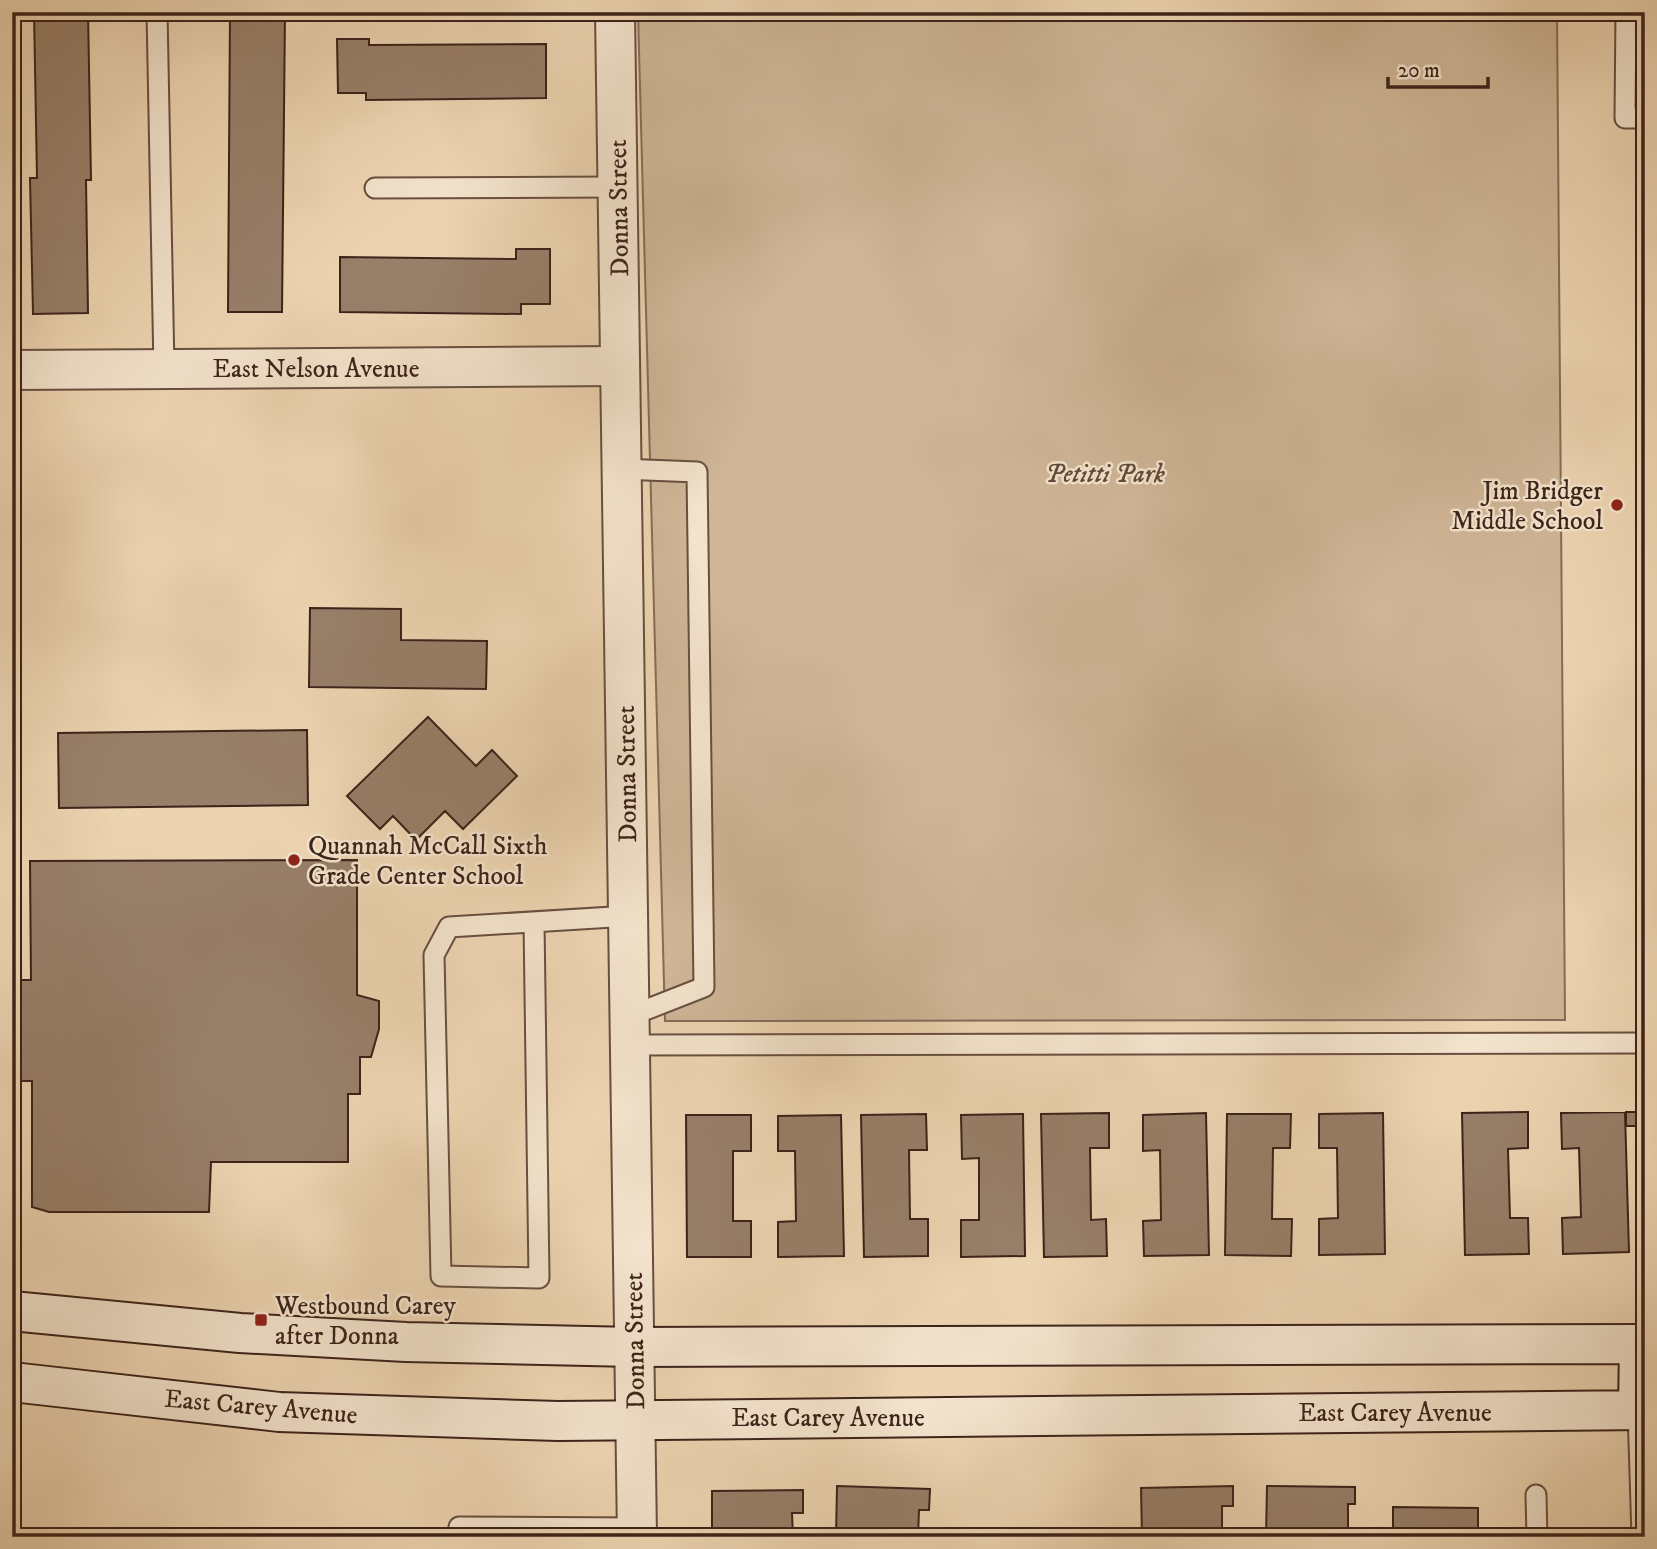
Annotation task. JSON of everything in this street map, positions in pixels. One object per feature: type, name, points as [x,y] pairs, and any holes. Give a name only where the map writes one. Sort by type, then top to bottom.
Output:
[{"type":"main road","name":"Donna Street","points":[[615,12],[637,1532]]},
{"type":"main road","name":"East Nelson Avenue","points":[[12,370],[620,366]]},
{"type":"main road","points":[[12,1311],[253,1334],[406,1342],[634,1347],[1642,1344],[1641,1410]]},
{"type":"main road","name":"East Carey Avenue","points":[[12,1382],[279,1412],[558,1421],[1641,1410]]},
{"type":"lane","points":[[158,12],[164,369]]},
{"type":"lane","points":[[1626,12],[1625,118],[1645,118]]},
{"type":"lane","points":[[375,188],[618,187]]},
{"type":"lane","points":[[621,469],[697,472],[704,987],[630,1031]]},
{"type":"lane","points":[[534,922],[539,1278],[441,1276],[434,955],[449,927],[629,916]]},
{"type":"lane","points":[[630,1031],[1645,1043]]},
{"type":"lane","points":[[1641,1410],[1642,1537]]},
{"type":"lane","points":[[1536,1495],[1537,1537]]},
{"type":"lane","points":[[459,1527],[637,1532]]},
{"type":"green space","name":"Petitti Park","points":[[638,12],[1557,12],[1565,1020],[665,1021]]},
{"type":"building","points":[[34,12],[88,12],[91,180],[86,180],[88,313],[33,314],[30,178],[37,178]]},
{"type":"building","points":[[230,12],[285,12],[282,312],[228,312]]},
{"type":"building","points":[[337,39],[369,39],[369,45],[546,44],[546,98],[366,100],[366,93],[338,93]]},
{"type":"building","points":[[516,249],[550,249],[550,304],[521,304],[521,314],[340,312],[340,257],[516,259]]},
{"type":"building","points":[[310,608],[401,609],[401,640],[487,641],[486,689],[309,687]]},
{"type":"building","points":[[428,717],[476,766],[492,750],[517,776],[463,829],[445,811],[416,840],[393,816],[380,829],[347,796]]},
{"type":"building","points":[[307,730],[308,805],[59,808],[58,733]]},
{"type":"building","points":[[357,860],[357,995],[379,1001],[379,1029],[371,1057],[360,1057],[360,1094],[348,1094],[348,1162],[211,1162],[209,1212],[49,1212],[32,1207],[32,1081],[12,1081],[12,980],[31,980],[30,861]]},
{"type":"building","points":[[1528,1112],[1528,1148],[1508,1149],[1510,1218],[1528,1218],[1529,1254],[1465,1255],[1462,1113]]},
{"type":"building","points":[[1625,1112],[1629,1252],[1563,1254],[1562,1218],[1581,1217],[1579,1148],[1562,1149],[1561,1113]]},
{"type":"building","points":[[1626,1112],[1645,1112],[1645,1126],[1626,1126]]},
{"type":"building","points":[[1109,1113],[1109,1148],[1090,1148],[1091,1220],[1106,1219],[1107,1256],[1044,1257],[1041,1114]]},
{"type":"building","points":[[1206,1113],[1209,1255],[1144,1256],[1143,1221],[1161,1220],[1160,1150],[1143,1151],[1143,1115]]},
{"type":"building","points":[[1383,1113],[1385,1254],[1319,1255],[1319,1219],[1338,1218],[1337,1148],[1319,1148],[1319,1114]]},
{"type":"building","points":[[926,1114],[927,1150],[909,1150],[910,1219],[928,1219],[928,1256],[864,1257],[861,1115]]},
{"type":"building","points":[[1023,1114],[1025,1256],[961,1257],[961,1220],[979,1220],[979,1158],[962,1159],[961,1115]]},
{"type":"building","points":[[1227,1114],[1291,1114],[1290,1148],[1273,1148],[1272,1219],[1292,1219],[1291,1256],[1225,1255]]},
{"type":"building","points":[[686,1115],[751,1115],[751,1151],[733,1151],[733,1221],[751,1221],[751,1257],[687,1257]]},
{"type":"building","points":[[841,1115],[844,1256],[778,1257],[778,1222],[796,1221],[795,1151],[778,1151],[778,1116]]},
{"type":"building","points":[[837,1486],[930,1489],[929,1510],[919,1510],[918,1537],[836,1537]]},
{"type":"building","points":[[1233,1486],[1233,1506],[1222,1506],[1222,1537],[1142,1537],[1141,1488]]},
{"type":"building","points":[[1267,1486],[1355,1487],[1355,1504],[1348,1504],[1348,1537],[1266,1537]]},
{"type":"building","points":[[803,1490],[803,1513],[792,1513],[793,1537],[712,1537],[712,1491]]},
{"type":"building","points":[[1393,1507],[1478,1508],[1478,1537],[1393,1537]]},
{"type":"place","name":"Jim Bridger Middle School","points":[[1617,505]]},
{"type":"place","name":"Quannah McCall Sixth Grade Center School","points":[[294,860]]},
{"type":"place","name":"Westbound Carey after Donna","points":[[261,1320]]}]
